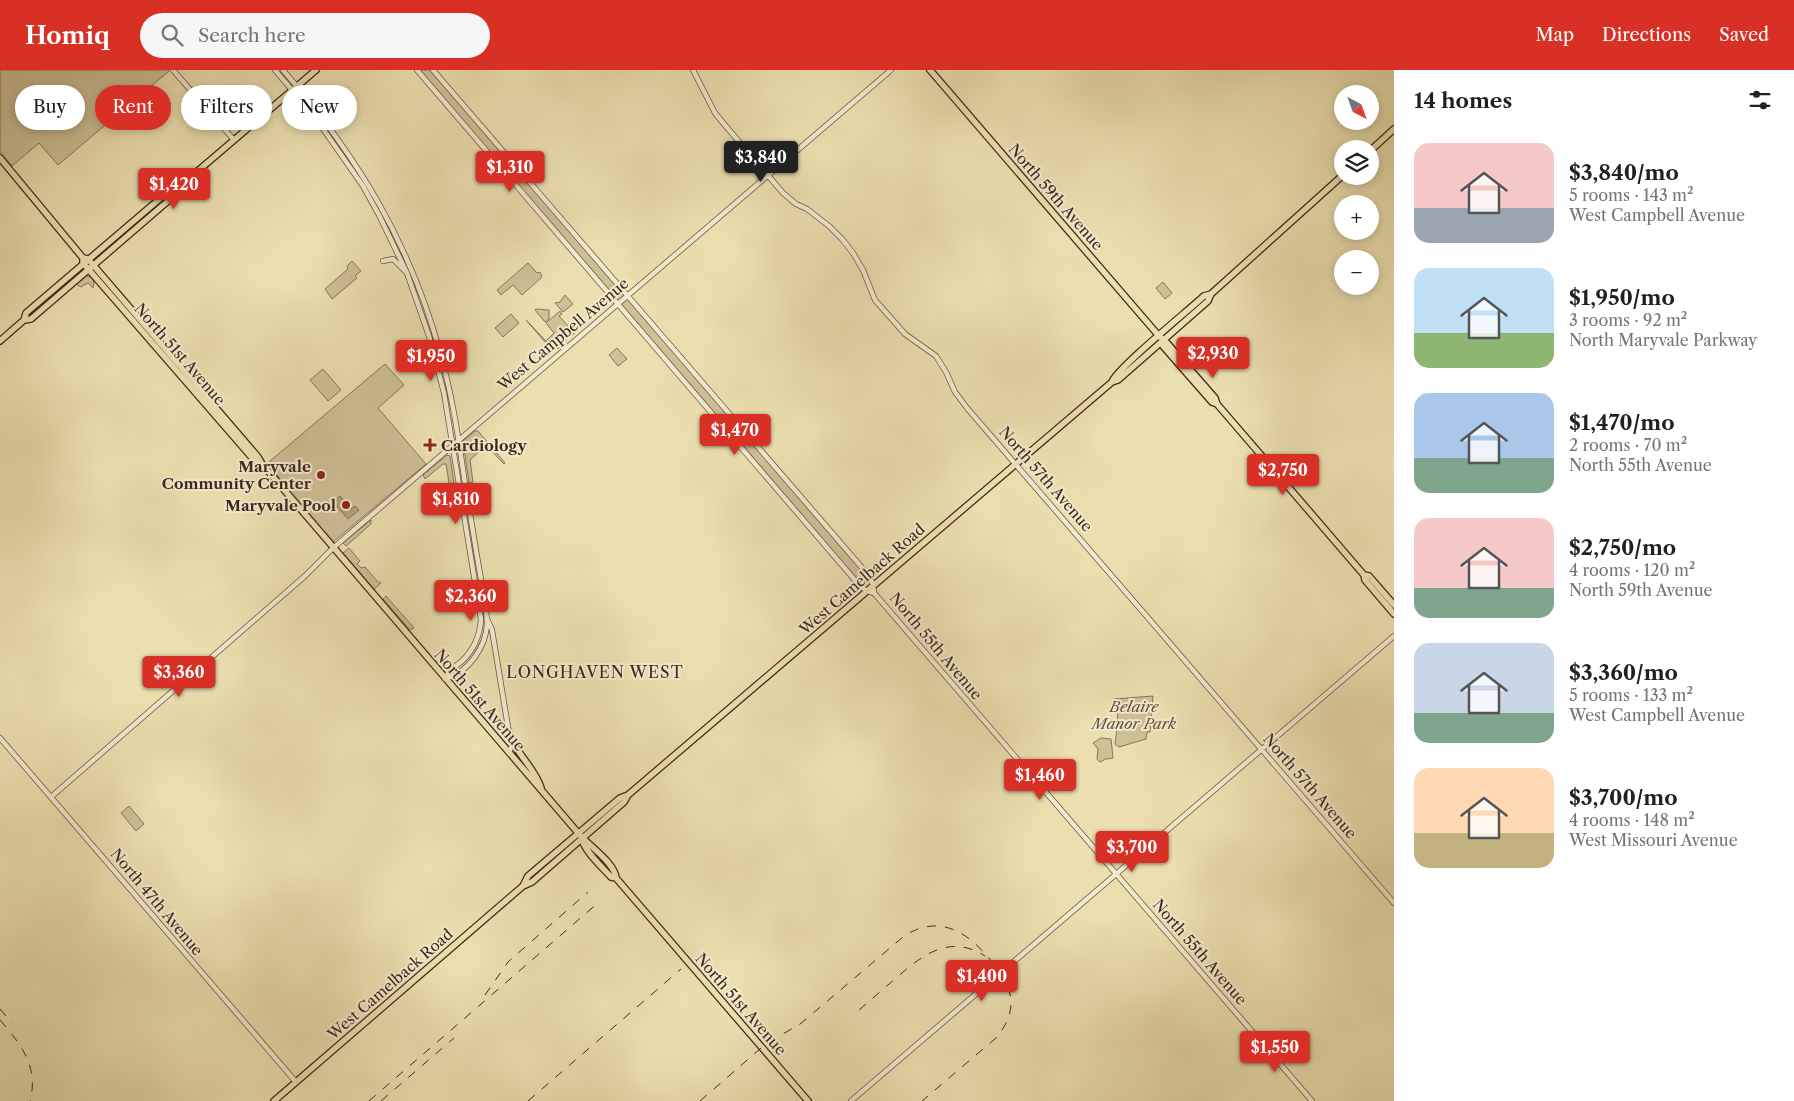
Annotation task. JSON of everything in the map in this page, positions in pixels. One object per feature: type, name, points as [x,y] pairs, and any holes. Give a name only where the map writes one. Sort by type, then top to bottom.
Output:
[{"type":"main road","points":[[298,85],[316,70]]},
{"type":"main road","name":"North 59th Avenue","points":[[930,70],[1161,339],[1163,346],[1169,353],[1212,402],[1217,404],[1364,575],[1365,580],[1394,614]]},
{"type":"main road","points":[[0,341],[24,320],[26,313],[85,260],[163,196],[172,193],[282,99]]},
{"type":"main road","points":[[1379,143],[1394,129]]},
{"type":"main road","name":"North 51st Avenue","points":[[0,158],[254,460],[262,464],[580,836],[587,840],[615,873],[616,878],[808,1101]]},
{"type":"main road","name":"West Camelback Road","points":[[274,1101],[523,886],[528,876],[580,836],[620,798],[628,795],[1112,382],[1114,376],[1161,339],[1204,296],[1211,294],[1334,183]]},
{"type":"main road","points":[[24,320],[31,319],[168,201],[172,193]]},
{"type":"main road","name":"North 59th Avenue","points":[[1364,575],[1369,576],[1394,605]]},
{"type":"main road","points":[[513,742],[538,779],[543,792]]},
{"type":"street","points":[[173,70],[234,140]]},
{"type":"street","points":[[275,70],[292,85]]},
{"type":"street","points":[[284,70],[293,85]]},
{"type":"street","name":"North 55th Avenue","points":[[417,70],[744,451],[867,591],[874,593],[1312,1101]]},
{"type":"street","name":"North 55th Avenue","points":[[433,70],[870,577],[874,585],[874,593]]},
{"type":"street","name":"North 57th Avenue","points":[[693,70],[715,113],[768,176],[796,204],[807,209],[842,239],[853,253],[875,300],[901,330],[936,356],[946,372],[954,392],[1394,903]]},
{"type":"street","name":"West Campbell Avenue","points":[[51,797],[305,576],[333,548],[891,70]]},
{"type":"street","points":[[324,130],[363,186],[407,273],[434,352],[446,403],[480,614],[480,628],[478,637],[471,650],[448,672],[445,679]]},
{"type":"street","points":[[329,130],[339,140]]},
{"type":"street","points":[[331,130],[362,172],[385,213],[415,276],[430,316],[442,357],[466,486],[487,619],[492,630],[508,727],[513,742],[509,753]]},
{"type":"street","points":[[382,260],[390,258],[395,260],[407,273]]},
{"type":"street","points":[[455,463],[462,484],[466,486]]},
{"type":"street","points":[[463,510],[468,504]]},
{"type":"street","points":[[445,679],[457,673],[479,651],[485,639],[487,619]]},
{"type":"street","points":[[851,1101],[1394,636]]},
{"type":"street","name":"North 47th Avenue","points":[[0,738],[296,1082]]},
{"type":"green space","points":[[0,70],[169,71],[152,85],[95,85],[95,130],[99,130],[58,165],[39,143],[12,166],[0,152]]},
{"type":"green space","points":[[419,70],[431,70],[867,576],[869,582],[866,585],[863,585],[856,579]]},
{"type":"green space","points":[[352,261],[361,271],[355,276],[357,278],[332,299],[325,289],[348,269],[347,266]]},
{"type":"green space","points":[[528,263],[537,273],[540,272],[542,277],[522,295],[513,285],[501,295],[497,290]]},
{"type":"green space","points":[[86,276],[91,277],[94,282],[93,288],[88,283],[81,287],[76,284]]},
{"type":"green space","points":[[1163,282],[1172,293],[1165,299],[1156,288]]},
{"type":"green space","points":[[565,295],[573,304],[563,312],[555,303],[560,302]]},
{"type":"green space","points":[[536,309],[549,310],[549,319],[545,322]]},
{"type":"green space","points":[[560,311],[562,314],[559,316],[568,326],[573,322],[579,329],[558,349],[554,345],[545,342],[526,320],[546,341],[554,333],[546,323]]},
{"type":"green space","points":[[511,314],[519,323],[503,337],[495,328]]},
{"type":"green space","points":[[617,348],[627,359],[618,366],[609,355]]},
{"type":"green space","points":[[385,364],[404,385],[378,408],[426,464],[333,542],[295,499],[270,465],[270,461]]},
{"type":"green space","points":[[323,369],[341,390],[328,401],[310,380]]},
{"type":"green space","points":[[475,431],[478,431],[505,463],[486,445],[470,460],[473,482],[469,483],[463,441]]},
{"type":"green space","points":[[447,455],[450,456],[454,484],[449,483],[446,464],[443,464],[425,479],[423,475]]},
{"type":"green space","points":[[455,488],[458,508],[453,505],[450,491]]},
{"type":"green space","points":[[371,520],[371,524],[346,546],[343,543]]},
{"type":"green space","points":[[349,548],[360,561],[357,564],[361,568],[365,567],[381,583],[374,589],[343,553]]},
{"type":"green space","points":[[386,596],[414,628],[410,630],[383,599]]},
{"type":"green space","name":"Belaire Manor Park","points":[[1153,696],[1150,732],[1147,732],[1146,739],[1119,747],[1115,744],[1117,715],[1114,699]]},
{"type":"green space","points":[[1101,738],[1111,739],[1113,758],[1100,762],[1097,759],[1098,749],[1093,743]]},
{"type":"green space","points":[[129,806],[144,824],[136,831],[121,813]]},
{"type":"shaded area","points":[[340,496],[351,509],[355,506],[359,510],[348,519],[333,502]]},
{"type":"railway","points":[[485,995],[508,962],[588,892]]},
{"type":"railway","points":[[369,1101],[599,902]]},
{"type":"railway","points":[[700,1101],[768,1042],[799,1025],[903,937],[915,930],[938,926],[959,932],[987,956],[1007,986],[1011,1006],[1004,1027],[996,1038],[922,1101]]},
{"type":"railway","points":[[859,1010],[915,962],[936,950],[959,947],[972,949],[985,956]]},
{"type":"railway","points":[[528,1101],[681,969]]},
{"type":"railway","points":[[0,1009],[12,1023]]},
{"type":"railway","points":[[0,1020],[21,1047],[30,1067],[32,1077],[30,1101]]},
{"type":"railway","points":[[381,1101],[454,1038]]},
{"type":"place","name":"Cardiology","points":[[430,445]]},
{"type":"place","name":"Maryvale Community Center","points":[[321,475]]},
{"type":"place","name":"Maryvale Pool","points":[[346,505]]},
{"type":"district","name":"LONGHAVEN WEST","points":[[595,672]]}]
